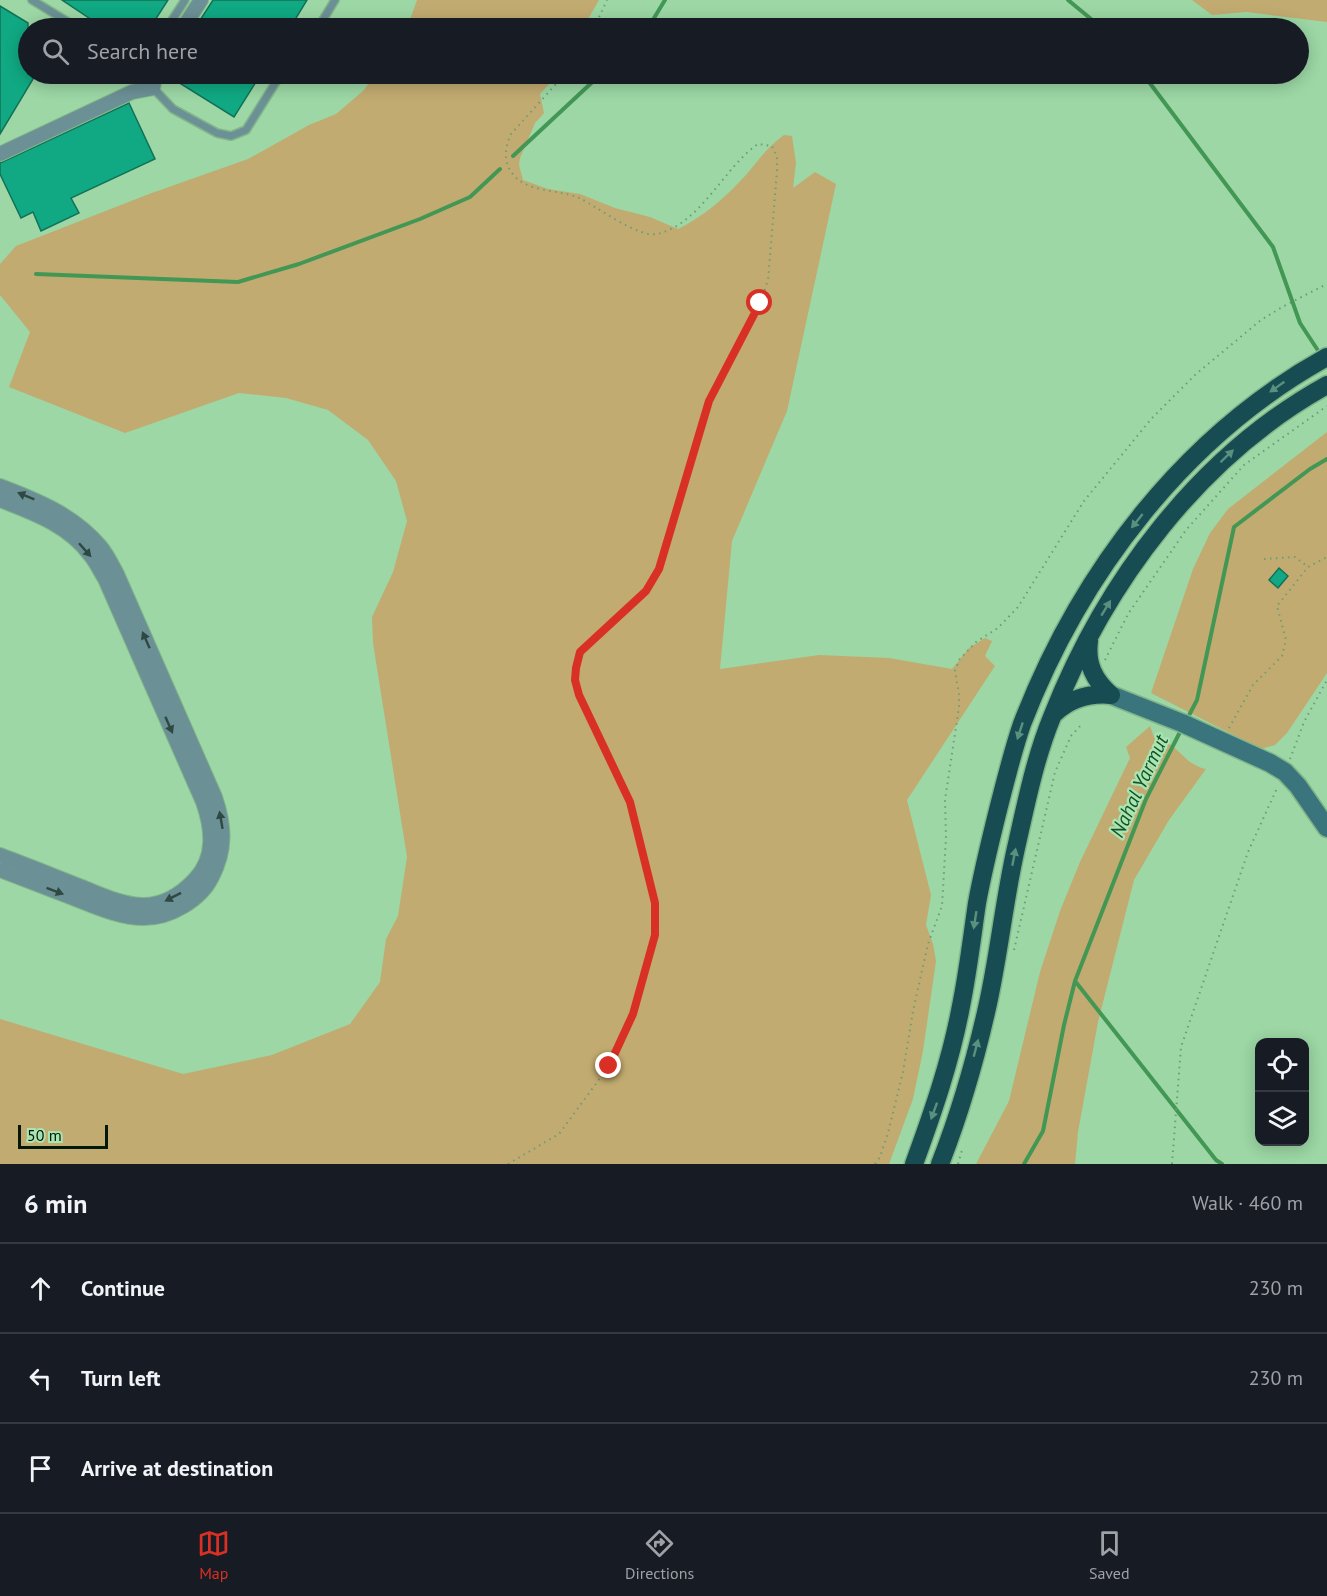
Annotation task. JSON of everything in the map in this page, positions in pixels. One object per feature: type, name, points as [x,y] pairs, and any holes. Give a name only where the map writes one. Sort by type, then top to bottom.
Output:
[{"type":"highway","points":[[914,1164],[939,1098],[961,1006],[978,899],[1005,784],[1021,727],[1034,694],[1061,639],[1086,593],[1116,546],[1182,468],[1220,431],[1254,404],[1300,372],[1327,357]]},
{"type":"highway","points":[[940,1164],[959,1114],[987,1006],[1016,848],[1037,764],[1052,717],[1089,639],[1135,562],[1198,485],[1244,442],[1277,416],[1327,385]]},
{"type":"highway","points":[[1089,639],[1088,653],[1091,669],[1101,686],[1111,695]]},
{"type":"highway","points":[[1052,717],[1069,701],[1077,698],[1100,694],[1111,695]]},
{"type":"street","points":[[189,18],[201,0]]},
{"type":"street","points":[[0,154],[148,84]]},
{"type":"street","points":[[0,486],[62,513],[78,524],[101,547],[117,574],[215,797],[221,815],[224,840],[220,862],[210,882],[192,901],[171,912],[145,918],[110,912],[0,870]]},
{"type":"street","points":[[0,500],[48,520],[69,533],[90,555],[105,579],[203,802],[209,819],[212,839],[204,866],[184,891],[166,901],[142,905],[114,899],[0,855]]},
{"type":"street","points":[[1111,695],[1182,723],[1285,772],[1298,786],[1327,828]]},
{"type":"lane","points":[[32,0],[62,18]]},
{"type":"lane","points":[[173,18],[185,0]]},
{"type":"lane","points":[[324,18],[335,0]]},
{"type":"lane","points":[[156,84],[173,109],[217,133],[231,136],[246,130],[275,84]]},
{"type":"path","points":[[599,18],[607,0]]},
{"type":"path","points":[[508,1164],[559,1134],[609,1066],[633,1014],[655,935],[655,903],[630,802],[579,695],[575,680],[576,668],[580,652],[646,591],[659,569],[709,401],[760,303],[768,280],[777,171],[777,157],[772,146],[758,144],[748,151],[708,198],[674,226],[655,234],[633,230],[600,208],[576,196],[534,187],[519,181],[512,174],[506,161],[506,146],[511,134],[556,84]]},
{"type":"path","points":[[1105,666],[1105,659],[1128,614],[1186,530],[1244,465],[1327,406]]},
{"type":"path","points":[[1264,559],[1295,557],[1308,567]]},
{"type":"path","points":[[1222,741],[1253,685],[1282,656],[1286,640],[1277,606],[1308,567],[1327,557]]},
{"type":"path","points":[[1172,1164],[1181,1047],[1248,852],[1285,772],[1304,722],[1327,680]]},
{"type":"path","points":[[1013,957],[1056,772],[1071,736],[1081,725]]},
{"type":"path","points":[[958,1164],[965,1141]]},
{"type":"shaded area","points":[[417,0],[599,0],[589,18],[411,18]]},
{"type":"shaded area","points":[[1192,0],[1327,0],[1327,22],[1247,12],[1212,15]]},
{"type":"shaded area","points":[[368,84],[549,84],[540,94],[544,113],[535,123],[520,158],[519,165],[523,180],[548,189],[580,194],[615,208],[650,217],[678,229],[696,219],[722,199],[784,135],[792,136],[796,163],[793,188],[815,172],[836,184],[787,411],[732,541],[720,669],[819,655],[889,658],[952,669],[969,648],[985,638],[992,641],[985,656],[995,666],[907,800],[931,895],[926,925],[936,961],[923,1051],[913,1099],[889,1164],[0,1164],[0,1019],[183,1074],[272,1055],[350,1024],[380,982],[386,939],[398,916],[407,857],[373,643],[372,617],[393,572],[407,521],[396,481],[368,440],[328,410],[286,398],[239,393],[125,433],[9,387],[30,332],[0,295],[0,264],[16,246],[149,194],[248,159],[309,125],[336,114]]},
{"type":"shaded area","points":[[1327,432],[1327,673],[1287,733],[1275,745],[1261,749],[1151,693],[1193,569],[1210,533],[1228,509]]},
{"type":"shaded area","points":[[1150,726],[1154,737],[1169,744],[1198,767],[1206,769],[1169,820],[1134,880],[1098,1022],[1078,1132],[1075,1164],[976,1164],[1009,1101],[1040,972],[1060,911],[1080,862],[1130,758],[1126,747]]},
{"type":"building","points":[[62,0],[168,0],[156,18],[89,18]]},
{"type":"building","points":[[213,0],[307,0],[296,18],[201,18]]},
{"type":"building","points":[[0,6],[20,18],[18,84],[30,84],[0,134]]},
{"type":"building","points":[[181,84],[255,84],[234,117]]},
{"type":"building","points":[[129,103],[155,159],[71,198],[79,213],[41,231],[33,212],[21,218],[0,174],[0,163]]},
{"type":"building","points":[[1279,568],[1288,576],[1278,588],[1269,580]]},
{"type":"waterway","points":[[654,18],[665,0]]},
{"type":"waterway","points":[[1068,0],[1090,18]]},
{"type":"waterway","points":[[513,156],[590,84]]},
{"type":"waterway","points":[[1151,84],[1273,247],[1300,323],[1317,349]]},
{"type":"waterway","points":[[36,274],[238,282],[299,264],[420,219],[470,197],[500,169]]},
{"type":"waterway","name":"Nahal Yarmut","points":[[1186,721],[1197,700],[1234,527],[1310,469],[1327,459]]},
{"type":"waterway","name":"Nahal Yarmut","points":[[1024,1164],[1043,1131],[1075,981],[1146,799],[1181,730]]},
{"type":"waterway","points":[[1075,981],[1216,1160],[1222,1164]]},
{"type":"route","points":[[609,1066],[633,1014],[655,935],[655,903],[630,802],[579,695],[575,680],[576,668],[580,652],[646,591],[659,569],[709,401],[760,303]]}]
